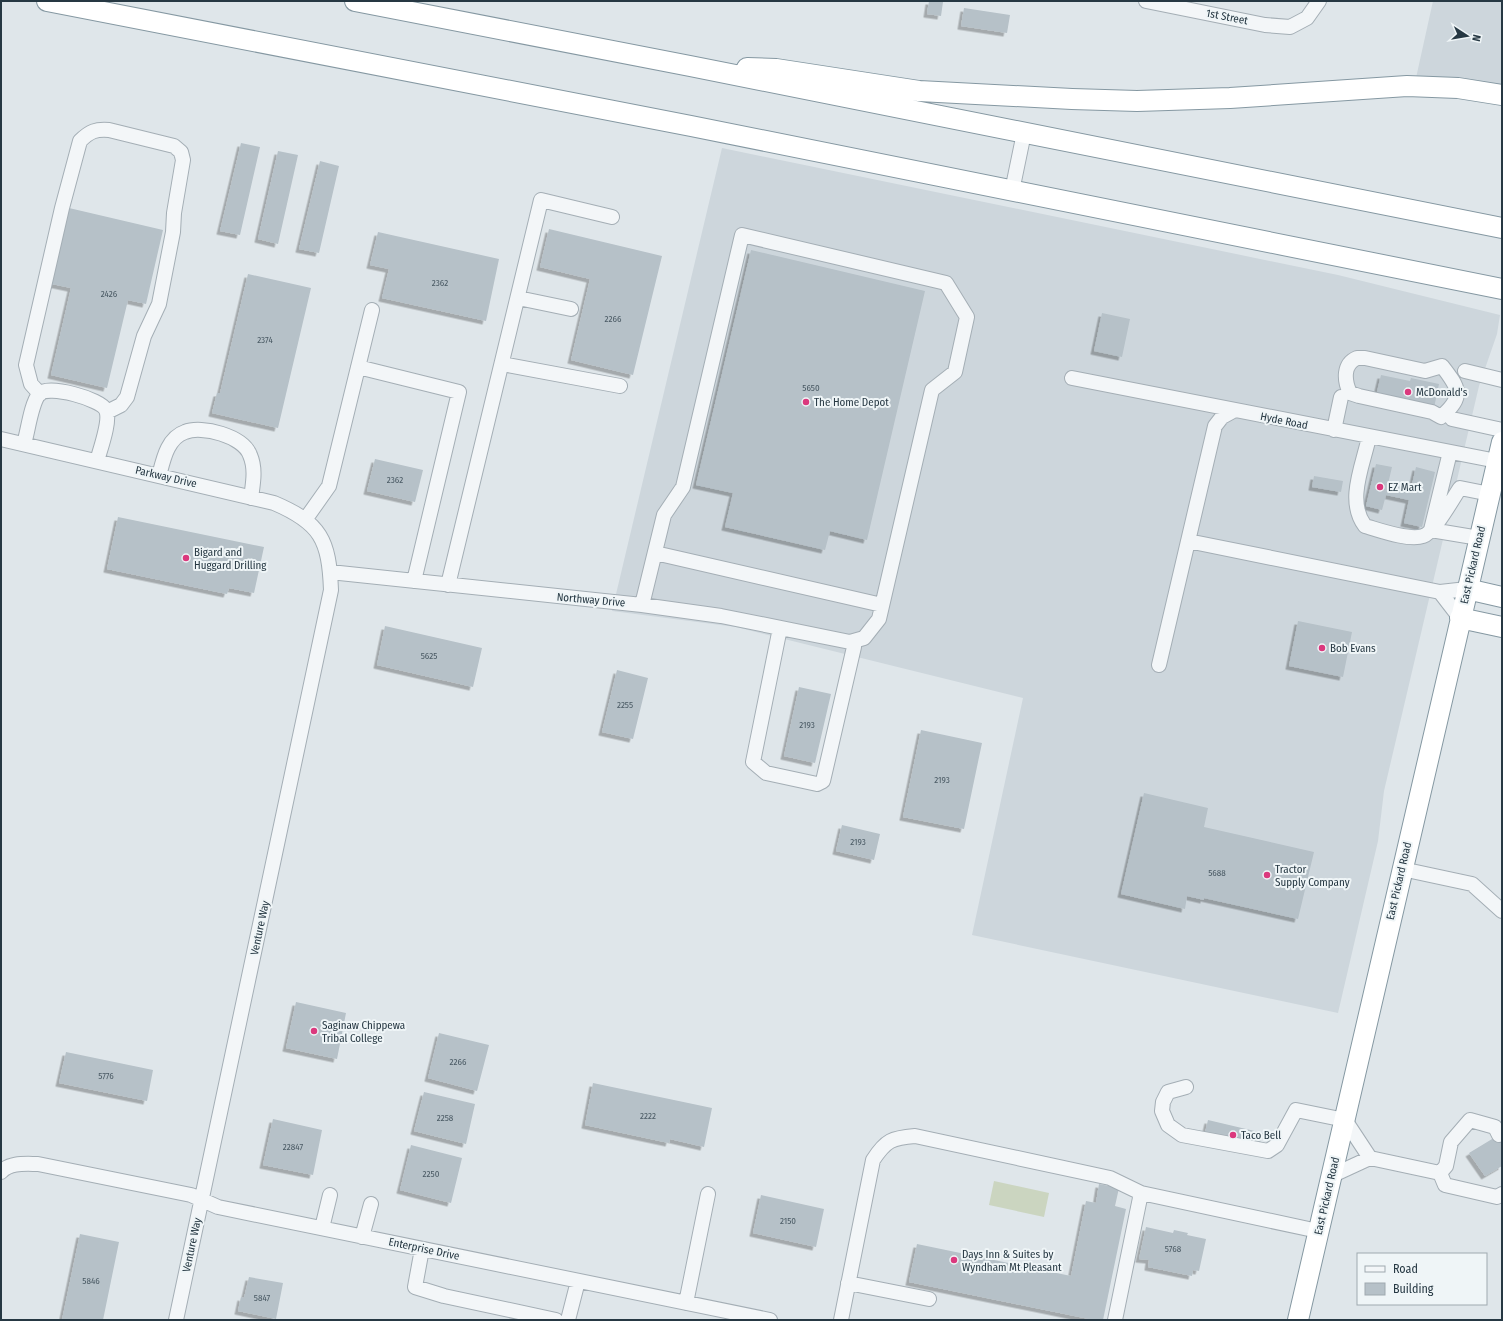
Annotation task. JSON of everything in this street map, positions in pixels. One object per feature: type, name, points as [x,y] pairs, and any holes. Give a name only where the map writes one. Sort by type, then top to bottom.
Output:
[{"type":"highway","points":[[47,1],[1496,288]]},
{"type":"highway","points":[[355,1],[690,66],[1502,228]]},
{"type":"highway","points":[[690,66],[776,69],[919,91],[1072,99],[1137,101],[1223,98],[1407,86],[1458,88],[1502,96]]},
{"type":"highway","name":"East Pickard Road","points":[[1298,1320],[1502,442]]},
{"type":"highway","points":[[1467,589],[1502,597]]},
{"type":"highway","points":[[1460,618],[1502,627]]},
{"type":"street","name":"1st Street","points":[[1146,1],[1265,25],[1290,27],[1307,18],[1318,1]]},
{"type":"street","points":[[40,394],[31,384],[26,366],[62,208],[80,141],[88,133],[98,130],[109,130],[174,146],[181,152],[183,160],[182,172],[174,213],[173,232],[159,304],[144,336],[127,397],[121,405],[107,412]]},
{"type":"street","points":[[1012,191],[1024,133]]},
{"type":"street","points":[[448,585],[541,200],[612,217]]},
{"type":"street","points":[[642,605],[664,515],[683,487],[742,235],[946,283],[967,317],[955,372],[932,390],[879,619],[864,638],[850,642],[854,648],[840,709],[823,781],[817,784],[766,773],[753,762],[780,628]]},
{"type":"street","points":[[518,298],[571,309]]},
{"type":"street","points":[[305,520],[329,486],[372,310]]},
{"type":"street","points":[[1357,358],[1365,358],[1425,371],[1442,366],[1456,384],[1457,391],[1450,410],[1441,417],[1432,412],[1359,396],[1350,392],[1346,386],[1348,364],[1357,358]]},
{"type":"street","points":[[502,364],[620,386]]},
{"type":"street","points":[[358,367],[459,392],[414,581]]},
{"type":"street","points":[[1465,372],[1502,380]]},
{"type":"street","name":"Hyde Road","points":[[1072,378],[1233,411],[1497,461]]},
{"type":"street","points":[[24,444],[33,410],[40,394],[44,391],[52,390],[83,397],[97,401],[104,405],[107,412],[107,422],[97,461]]},
{"type":"street","points":[[1334,430],[1341,397]]},
{"type":"street","points":[[1159,665],[1215,426],[1222,416],[1233,411]]},
{"type":"street","points":[[1452,419],[1502,430]]},
{"type":"street","points":[[159,476],[165,454],[174,440],[184,432],[200,430],[217,433],[239,440],[250,453],[254,470],[251,498]]},
{"type":"street","points":[[1369,437],[1355,498],[1358,518],[1365,526],[1412,537],[1423,536],[1431,530],[1460,488]]},
{"type":"street","name":"Parkway Drive","points":[[1,438],[274,503],[290,510],[305,520],[321,536]]},
{"type":"street","points":[[1431,530],[1450,452]]},
{"type":"street","points":[[1442,484],[1490,494]]},
{"type":"street","points":[[1431,530],[1479,538]]},
{"type":"street","name":"Venture Way","points":[[176,1320],[331,590],[330,572],[321,536]]},
{"type":"street","points":[[1188,542],[1440,592],[1467,589]]},
{"type":"street","points":[[655,553],[882,605]]},
{"type":"street","name":"Northway Drive","points":[[330,572],[642,605],[721,616],[850,642]]},
{"type":"street","points":[[1440,592],[1460,618]]},
{"type":"street","points":[[1402,869],[1472,884],[1502,911]]},
{"type":"street","points":[[1186,1087],[1168,1092],[1163,1102],[1162,1111],[1168,1125],[1182,1135],[1268,1151],[1277,1145],[1296,1110],[1345,1120],[1370,1158]]},
{"type":"street","points":[[1440,1173],[1446,1166],[1452,1142],[1470,1120],[1495,1127],[1499,1135]]},
{"type":"street","points":[[841,1320],[873,1160],[883,1145],[897,1137],[915,1136],[1110,1178],[1142,1193],[1318,1231]]},
{"type":"street","points":[[1332,1176],[1370,1158],[1440,1173]]},
{"type":"street","name":"Enterprise Drive","points":[[1,1172],[5,1168],[21,1164],[38,1164],[192,1195],[218,1207],[770,1320]]},
{"type":"street","points":[[1440,1173],[1445,1185],[1497,1197],[1502,1194]]},
{"type":"street","points":[[1115,1320],[1142,1193]]},
{"type":"street","points":[[686,1303],[708,1194]]},
{"type":"street","points":[[322,1228],[330,1195]]},
{"type":"street","points":[[362,1237],[371,1204]]},
{"type":"street","points":[[422,1249],[414,1287],[444,1296],[556,1320]]},
{"type":"street","points":[[568,1320],[578,1281]]},
{"type":"street","points":[[848,1283],[928,1300]]},
{"type":"shaded area","points":[[1433,1],[1502,1],[1502,95],[1414,87]]},
{"type":"shaded area","points":[[722,148],[1338,275],[1500,315],[1497,334],[1479,386],[1384,791],[1378,841],[1338,1013],[972,935],[1023,698],[736,627],[612,611]]},
{"type":"green space","points":[[994,1181],[1049,1193],[1044,1217],[989,1205]]},
{"type":"building","points":[[929,1],[943,2],[941,16],[927,14]]},
{"type":"building","points":[[964,8],[1010,15],[1007,33],[961,26]]},
{"type":"building","points":[[241,143],[260,147],[240,235],[220,231]]},
{"type":"building","points":[[278,151],[298,155],[278,244],[258,239]]},
{"type":"building","points":[[320,161],[339,166],[319,253],[299,249]]},
{"type":"building","points":[[69,208],[163,230],[146,304],[128,300],[107,388],[51,375],[71,288],[52,284]]},
{"type":"building","points":[[549,229],[662,256],[633,375],[571,360],[590,279],[540,267]]},
{"type":"building","points":[[378,232],[499,259],[486,321],[382,298],[389,269],[370,265]]},
{"type":"building","points":[[751,250],[925,291],[867,540],[830,531],[825,550],[725,527],[733,493],[696,485]]},
{"type":"building","points":[[248,274],[311,288],[278,428],[212,413],[217,393],[220,393]]},
{"type":"building","points":[[1102,313],[1130,319],[1122,357],[1094,351]]},
{"type":"building","points":[[1381,375],[1410,381],[1411,378],[1439,384],[1434,408],[1376,396]]},
{"type":"building","points":[[375,459],[423,470],[415,502],[367,491]]},
{"type":"building","points":[[1376,464],[1392,467],[1388,484],[1411,489],[1416,467],[1435,472],[1422,527],[1404,523],[1409,500],[1386,495],[1382,510],[1366,506]]},
{"type":"building","points":[[1314,476],[1343,481],[1341,492],[1312,487]]},
{"type":"building","name":"Bigard and Huggard Drilling","points":[[118,517],[264,547],[254,593],[229,588],[227,594],[107,569]]},
{"type":"building","points":[[1298,621],[1352,632],[1343,677],[1289,666]]},
{"type":"building","points":[[385,626],[482,648],[473,687],[377,665]]},
{"type":"building","points":[[617,670],[648,678],[633,739],[602,732]]},
{"type":"building","points":[[799,687],[831,694],[815,763],[784,756]]},
{"type":"building","points":[[921,730],[982,743],[964,829],[903,817]]},
{"type":"building","points":[[1144,793],[1208,808],[1204,827],[1314,852],[1298,919],[1204,898],[1204,900],[1187,896],[1185,909],[1121,894]]},
{"type":"building","points":[[842,825],[880,834],[874,860],[836,851]]},
{"type":"building","points":[[296,1002],[346,1013],[337,1059],[286,1048]]},
{"type":"building","points":[[439,1033],[489,1045],[477,1091],[428,1078]]},
{"type":"building","points":[[66,1052],[153,1070],[147,1101],[59,1083]]},
{"type":"building","points":[[593,1083],[712,1108],[704,1147],[670,1139],[669,1143],[585,1125]]},
{"type":"building","points":[[424,1092],[475,1104],[466,1144],[414,1131]]},
{"type":"building","points":[[273,1119],[322,1130],[313,1175],[263,1165]]},
{"type":"building","name":"Taco Bell","points":[[1208,1120],[1263,1133],[1258,1149],[1204,1137]]},
{"type":"building","points":[[1502,1133],[1502,1166],[1485,1176],[1469,1153]]},
{"type":"building","points":[[411,1145],[462,1158],[451,1203],[400,1190]]},
{"type":"building","name":"Days Inn & Suites by Wyndham Mt Pleasant","points":[[1099,1184],[1119,1188],[1115,1206],[1126,1209],[1103,1320],[1094,1320],[909,1282],[917,1244],[1071,1276],[1086,1201],[1096,1203]]},
{"type":"building","points":[[761,1195],[824,1209],[816,1247],[753,1233]]},
{"type":"building","points":[[1146,1227],[1173,1233],[1174,1230],[1188,1233],[1187,1235],[1206,1239],[1199,1271],[1193,1270],[1192,1276],[1148,1267],[1149,1260],[1139,1259]]},
{"type":"building","points":[[80,1234],[119,1242],[103,1320],[62,1320]]},
{"type":"building","points":[[249,1277],[283,1283],[276,1319],[238,1311],[241,1297],[244,1298]]},
{"type":"place","name":"McDonald's","points":[[1408,392]]},
{"type":"place","name":"The Home Depot","points":[[806,402]]},
{"type":"place","name":"EZ Mart","points":[[1380,487]]},
{"type":"place","name":"Bigard and Huggard Drilling","points":[[186,558]]},
{"type":"place","name":"Bob Evans","points":[[1322,648]]},
{"type":"place","name":"Tractor Supply Company","points":[[1267,875]]},
{"type":"place","name":"Saginaw Chippewa Tribal College","points":[[314,1031]]},
{"type":"place","name":"Taco Bell","points":[[1233,1135]]},
{"type":"place","name":"Days Inn & Suites by Wyndham Mt Pleasant","points":[[954,1260]]}]
